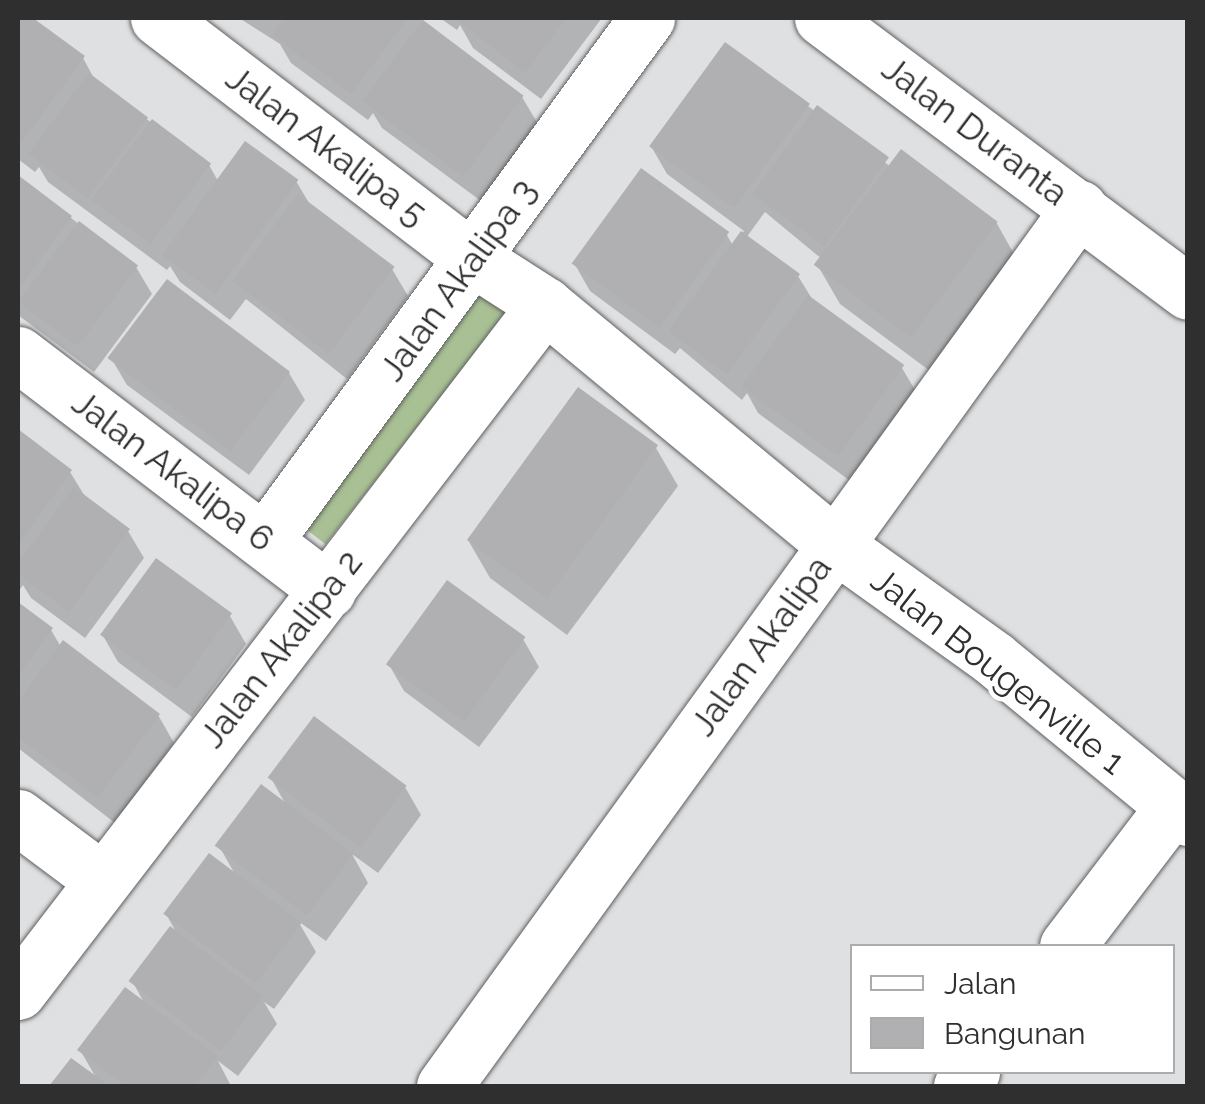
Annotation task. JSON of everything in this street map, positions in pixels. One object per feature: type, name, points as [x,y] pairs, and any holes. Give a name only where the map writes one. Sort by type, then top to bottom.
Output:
[{"type":"street","name":"Jalan Akalipa 5","points":[[158,18],[475,260],[546,305]]},
{"type":"street","name":"Jalan Akalipa 3","points":[[265,540],[475,260],[647,18]]},
{"type":"street","name":"Jalan Duranta","points":[[822,18],[1188,292]]},
{"type":"street","name":"Jalan Akalipa","points":[[444,1086],[1079,208]]},
{"type":"street","name":"Jalan Bougenville 1","points":[[546,305],[834,544],[993,658],[1180,812]]},
{"type":"street","name":"Jalan Akalipa 2","points":[[18,992],[101,879],[546,305]]},
{"type":"street","name":"Jalan Akalipa 6","points":[[18,354],[328,590]]},
{"type":"street","points":[[1069,944],[1180,812]]},
{"type":"street","points":[[18,818],[101,879]]},
{"type":"green space","points":[[492,276],[519,297],[325,544],[299,523]]},
{"type":"building","points":[[18,18],[33,18],[85,56],[18,147]]},
{"type":"building","points":[[285,18],[408,18],[351,94],[272,35]]},
{"type":"building","points":[[455,18],[566,18],[525,73]]},
{"type":"building","points":[[423,20],[524,96],[463,176],[362,101]]},
{"type":"building","points":[[725,42],[810,104],[734,208],[649,146]]},
{"type":"building","points":[[89,73],[148,118],[87,198],[28,154]]},
{"type":"building","points":[[817,105],[889,157],[824,246],[752,194]]},
{"type":"building","points":[[152,119],[211,164],[150,244],[91,200]]},
{"type":"building","points":[[245,141],[298,180],[216,294],[162,255]]},
{"type":"building","points":[[901,149],[998,222],[910,338],[814,265]]},
{"type":"building","points":[[641,168],[729,232],[660,328],[572,263]]},
{"type":"building","points":[[18,175],[72,216],[18,290]]},
{"type":"building","points":[[298,194],[395,267],[329,354],[232,281]]},
{"type":"building","points":[[79,221],[138,266],[77,346],[18,302]]},
{"type":"building","points":[[741,231],[800,274],[727,374],[668,331]]},
{"type":"building","points":[[167,279],[290,372],[230,451],[107,358]]},
{"type":"building","points":[[808,295],[904,365],[838,456],[742,386]]},
{"type":"building","points":[[578,387],[658,445],[547,598],[467,540]]},
{"type":"building","points":[[18,429],[72,470],[18,544]]},
{"type":"building","points":[[74,487],[130,529],[69,612],[18,574],[18,563]]},
{"type":"building","points":[[156,558],[232,613],[176,690],[100,635]]},
{"type":"building","points":[[447,580],[525,637],[464,721],[386,664]]},
{"type":"building","points":[[18,602],[53,628],[18,676]]},
{"type":"building","points":[[63,640],[160,714],[98,797],[18,737],[18,702]]},
{"type":"building","points":[[314,716],[407,786],[360,847],[268,777]]},
{"type":"building","points":[[261,784],[354,854],[307,915],[215,845]]},
{"type":"building","points":[[209,853],[302,923],[256,984],[163,914]]},
{"type":"building","points":[[170,926],[263,996],[221,1051],[128,981]]},
{"type":"building","points":[[125,987],[218,1056],[195,1086],[127,1086],[77,1050]]},
{"type":"building","points":[[71,1058],[110,1086],[49,1086]]}]
